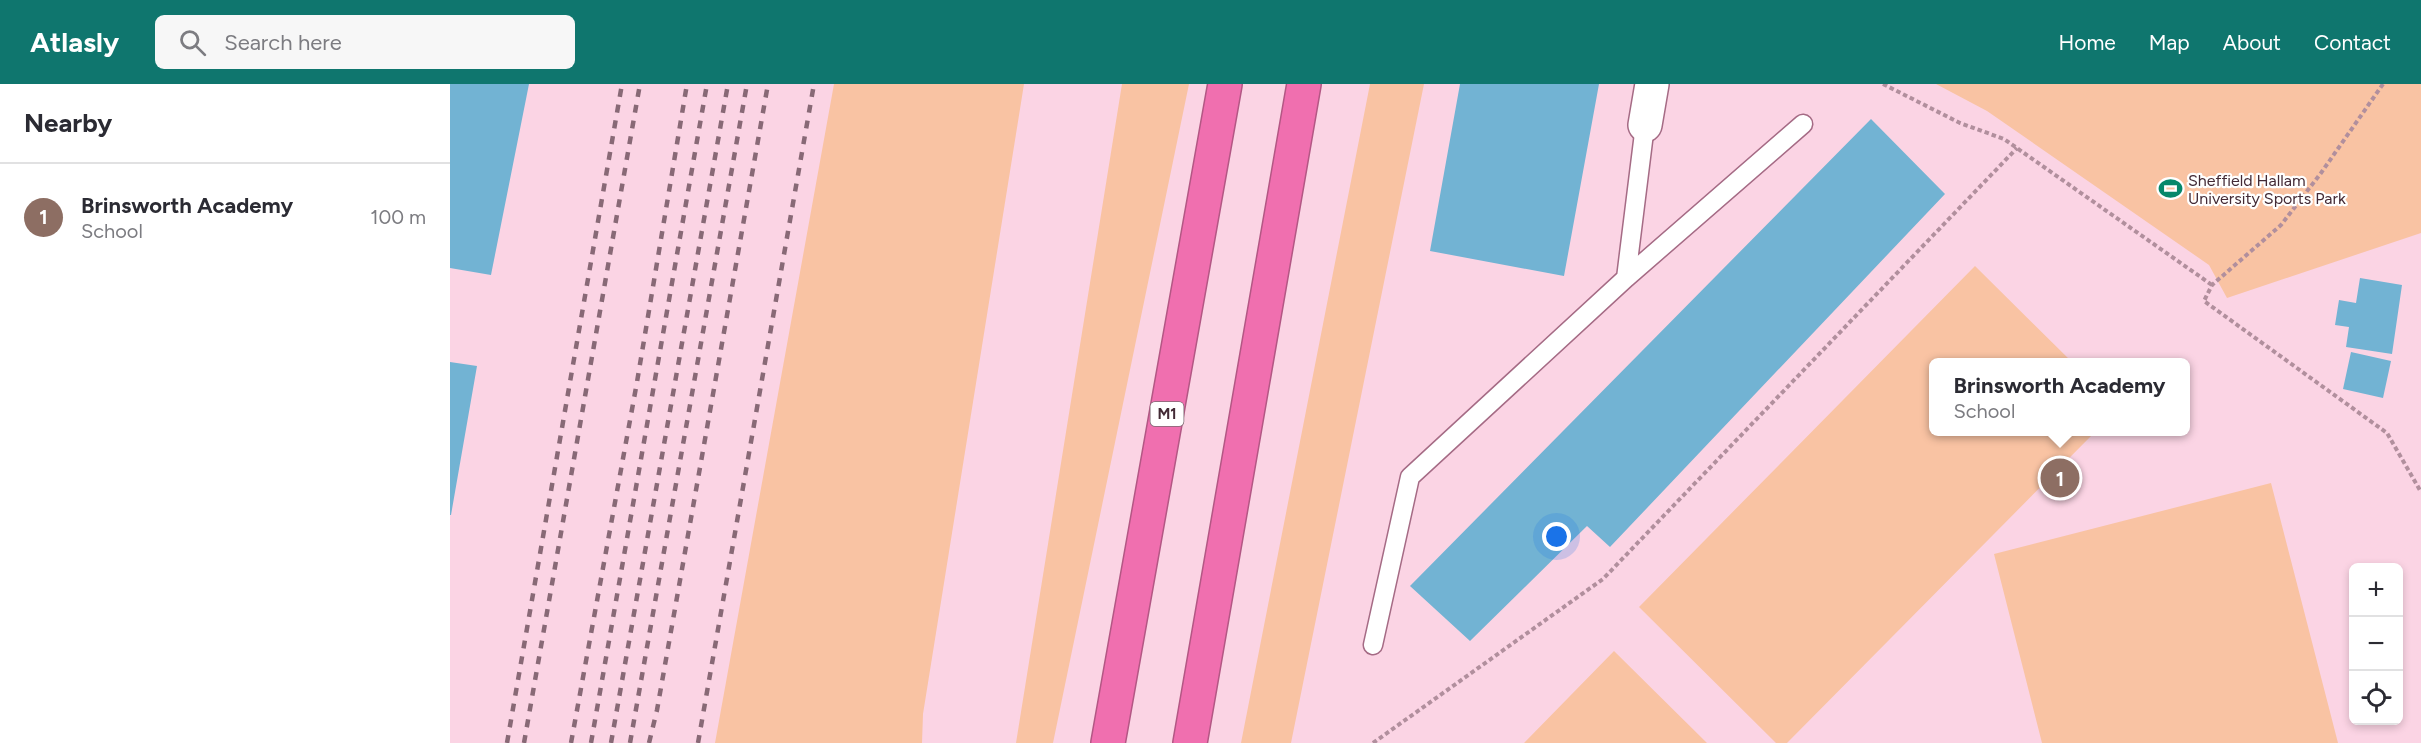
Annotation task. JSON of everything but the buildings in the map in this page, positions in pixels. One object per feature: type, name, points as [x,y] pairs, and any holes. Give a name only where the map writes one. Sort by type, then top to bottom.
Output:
[{"type":"highway","name":"M1","points":[[1108,743],[1225,84]]},
{"type":"highway","points":[[1190,743],[1304,84]]},
{"type":"street","points":[[1645,125],[1652,84]]},
{"type":"lane","points":[[1373,645],[1410,477],[1626,278],[1803,124]]},
{"type":"lane","points":[[1626,278],[1645,125]]},
{"type":"path","points":[[1883,84],[1960,123],[2004,139],[2211,285]]},
{"type":"path","points":[[2383,84],[2321,173],[2281,225],[2211,285],[2204,301],[2387,432],[2421,492]]},
{"type":"path","points":[[1374,743],[1604,579],[2017,148]]},
{"type":"shaded area","points":[[834,84],[1024,84],[923,714],[922,743],[715,743]]},
{"type":"shaded area","points":[[1122,84],[1189,84],[1053,743],[1016,743]]},
{"type":"shaded area","points":[[1370,84],[1424,84],[1291,743],[1241,743]]},
{"type":"shaded area","points":[[1936,84],[2421,84],[2421,233],[2227,298],[2209,265],[1987,111]]},
{"type":"shaded area","points":[[1975,266],[2068,358],[1929,358],[1929,436],[2091,436],[1787,743],[1776,743],[1639,607]]},
{"type":"shaded area","points":[[2271,483],[2338,743],[2042,743],[1994,554]]},
{"type":"shaded area","points":[[1614,651],[1707,743],[1524,743]]},
{"type":"railway","points":[[507,743],[622,84]]},
{"type":"railway","points":[[524,743],[640,84]]},
{"type":"railway","points":[[571,743],[637,382],[687,84]]},
{"type":"railway","points":[[591,743],[707,84]]},
{"type":"railway","points":[[611,743],[728,84]]},
{"type":"railway","points":[[630,743],[747,84]]},
{"type":"railway","points":[[649,743],[657,710],[768,84]]},
{"type":"railway","points":[[698,743],[814,84]]},
{"type":"place","name":"Sheffield Hallam University Sports Park","points":[[2170,189]]},
{"type":"place","name":"Brinsworth Academy","points":[[2060,478]]}]
